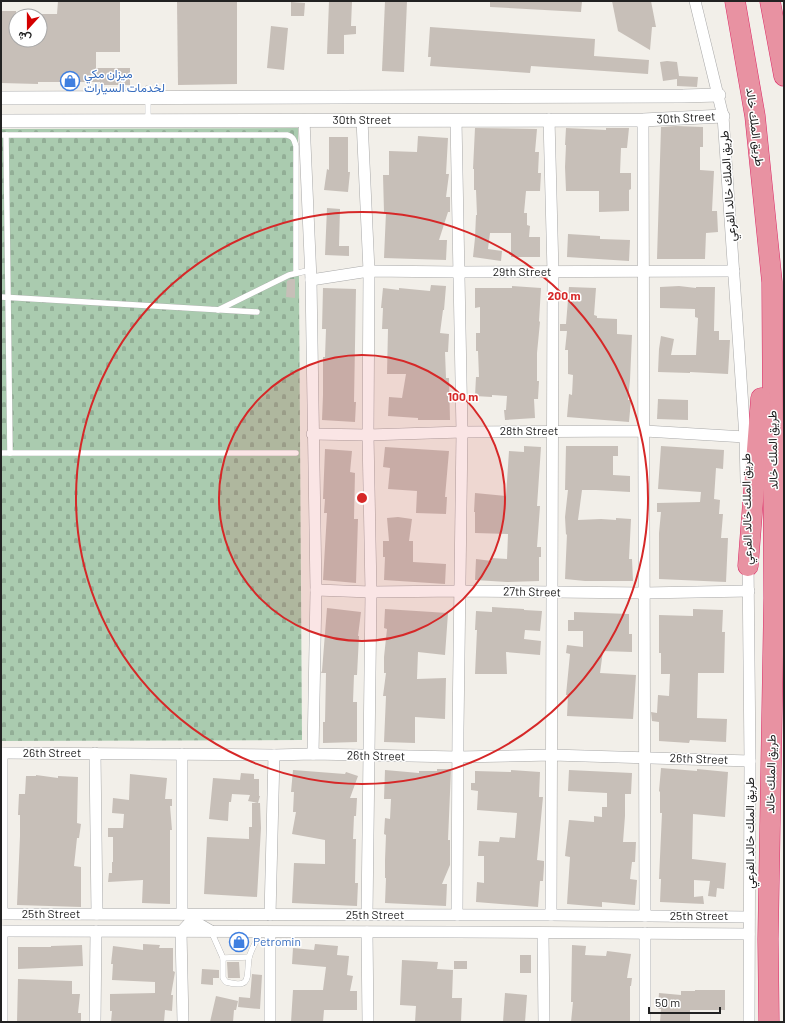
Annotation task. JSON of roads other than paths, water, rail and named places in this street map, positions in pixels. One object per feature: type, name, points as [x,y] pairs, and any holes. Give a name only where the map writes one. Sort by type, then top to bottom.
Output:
[{"type":"highway","name":"طريق الملك خالد","points":[[736,1],[755,116],[772,282],[774,598],[768,931],[769,1022]]},
{"type":"highway","points":[[770,1],[784,76]]},
{"type":"highway","points":[[748,566],[772,282]]},
{"type":"street","name":"طريق الملك خالد الفرعي","points":[[694,1],[719,95],[723,116],[745,437],[749,590],[749,1022]]},
{"type":"street","name":"30th Street","points":[[1,98],[148,93],[719,95]]},
{"type":"street","name":"30th Street","points":[[1,121],[643,120],[723,116]]},
{"type":"street","points":[[549,119],[553,272],[551,914]]},
{"type":"street","points":[[304,120],[311,275],[312,434],[316,590],[313,754]]},
{"type":"street","points":[[362,120],[369,271],[368,435],[371,592],[367,915]]},
{"type":"street","points":[[456,120],[462,432],[457,915]]},
{"type":"street","points":[[643,120],[645,431],[645,916]]},
{"type":"street","name":"29th Street","points":[[311,275],[369,271],[734,272]]},
{"type":"street","name":"28th Street","points":[[312,434],[368,435],[462,432],[645,431],[745,437]]},
{"type":"street","name":"27th Street","points":[[316,590],[371,592],[460,591],[644,593],[749,590]]},
{"type":"street","points":[[1,753],[1,914]]},
{"type":"street","name":"26th Street","points":[[1,753],[313,754],[458,757],[552,755],[750,761]]},
{"type":"street","points":[[95,753],[97,914]]},
{"type":"street","points":[[182,754],[182,914]]},
{"type":"street","points":[[270,914],[274,755]]},
{"type":"street","name":"25th Street","points":[[1,914],[551,914],[749,917]]},
{"type":"street","points":[[1,931],[2,1022]]},
{"type":"street","name":"25th Street","points":[[1,931],[749,934]]},
{"type":"street","points":[[95,1022],[96,931]]},
{"type":"street","points":[[181,932],[183,1022]]},
{"type":"street","points":[[265,932],[270,1022]]},
{"type":"street","points":[[367,932],[368,1022]]},
{"type":"street","points":[[543,933],[544,1022]]},
{"type":"street","points":[[645,933],[646,1022]]},
{"type":"lane","points":[[148,93],[148,120]]},
{"type":"lane","points":[[10,453],[4,135],[292,136],[296,146],[296,273]]},
{"type":"lane","points":[[217,310],[290,275],[296,273],[311,275]]},
{"type":"lane","points":[[1,297],[257,312]]},
{"type":"lane","points":[[1,453],[296,453]]},
{"type":"lane","points":[[211,932],[223,958],[223,978],[226,982],[237,983],[243,983],[248,978],[249,957],[265,932]]},
{"type":"lane","points":[[223,958],[249,957]]},
{"type":"place","name":"ميزان مكي لخدمات السيارات","points":[[70,81]]},
{"type":"place","name":"Petromin","points":[[239,942]]}]
